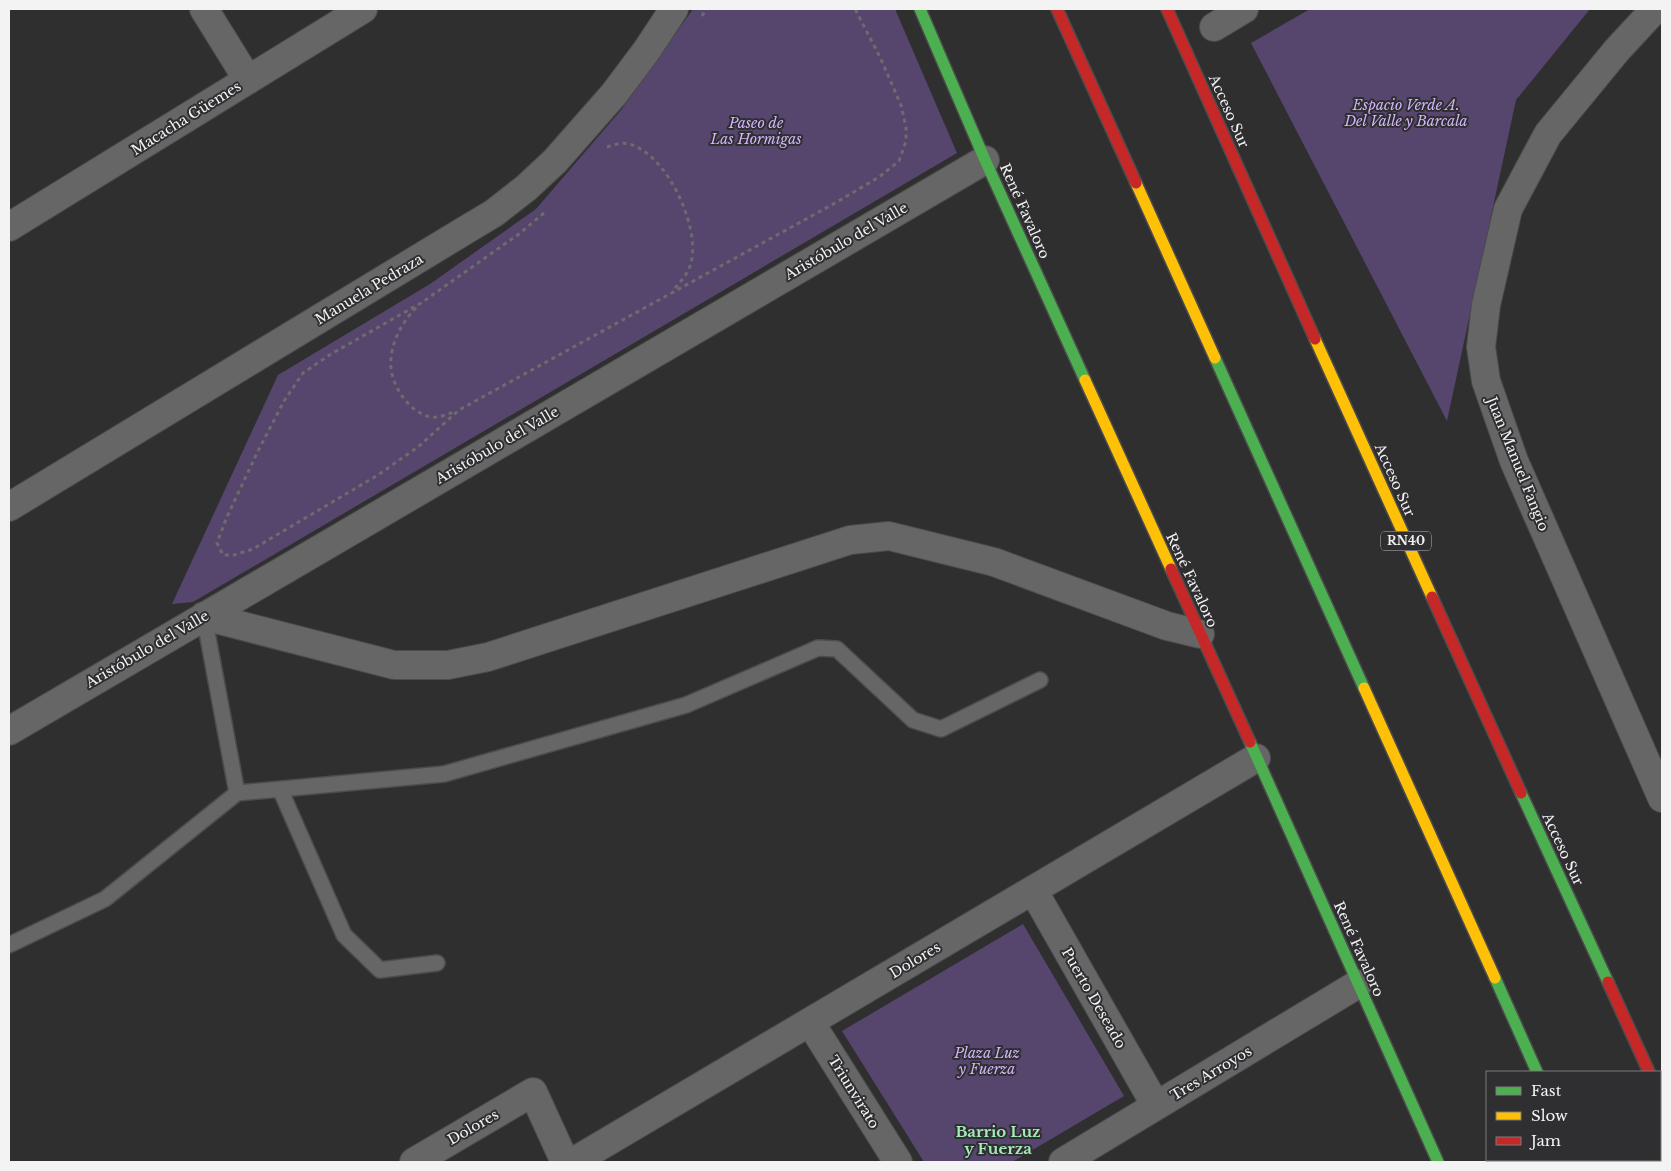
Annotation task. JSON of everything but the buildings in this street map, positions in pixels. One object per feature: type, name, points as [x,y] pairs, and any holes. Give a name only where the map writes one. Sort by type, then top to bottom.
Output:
[{"type":"main road","name":"René Favaloro","points":[[920,9],[985,160],[1208,648],[1438,1162]]},
{"type":"main road","points":[[1057,9],[1537,1071]]},
{"type":"main road","name":"Acceso Sur","points":[[1167,9],[1393,513],[1649,1071]]},
{"type":"street","points":[[204,9],[248,80]]},
{"type":"street","name":"Macacha Güemes","points":[[9,227],[363,9]]},
{"type":"street","name":"Manuela Pedraza","points":[[9,507],[494,213],[520,193],[555,161],[614,94],[648,50],[674,9]]},
{"type":"street","points":[[1214,27],[1244,9]]},
{"type":"street","name":"Juan Manuel Fangio","points":[[1655,9],[1617,50],[1548,134],[1508,209],[1486,305],[1480,347],[1486,381],[1514,461],[1662,798]]},
{"type":"street","name":"Aristóbulo del Valle","points":[[9,731],[985,160]]},
{"type":"street","points":[[204,616],[394,665],[448,665],[488,657],[850,540],[889,536],[994,562],[1167,626],[1200,634]]},
{"type":"street","name":"Dolores","points":[[573,1162],[1256,758]]},
{"type":"street","name":"Puerto Deseado","points":[[1032,890],[1156,1106]]},
{"type":"street","name":"Tres Arroyos","points":[[1063,1162],[1358,984]]},
{"type":"street","name":"Triunvirato","points":[[810,1022],[898,1162]]},
{"type":"street","name":"Dolores","points":[[414,1162],[533,1092],[565,1162]]},
{"type":"lane","points":[[204,616],[237,793]]},
{"type":"lane","points":[[9,945],[105,899],[237,793],[444,774],[686,705],[818,648],[837,649],[913,720],[941,729],[1040,680]]},
{"type":"lane","points":[[280,789],[344,935],[380,970],[437,963]]},
{"type":"path","points":[[699,22],[706,9]]},
{"type":"path","points":[[421,303],[404,321],[398,333],[392,354],[391,367],[393,379],[408,404],[419,413],[432,417],[444,416],[668,295],[879,177],[899,161],[906,141],[906,127],[901,105],[880,57],[855,9]]},
{"type":"path","points":[[610,142],[605,148],[622,143],[631,144],[656,162],[674,186],[685,208],[692,235],[691,263],[681,282],[668,295]]},
{"type":"path","points":[[458,410],[418,447],[378,475],[253,549],[234,556],[223,555],[217,543],[226,519],[284,401],[303,373],[331,354],[421,303],[518,234],[549,208]]},
{"type":"green space","name":"Paseo de Las Hormigas","points":[[693,9],[895,9],[957,153],[193,602],[172,604],[278,375],[430,284],[536,209],[621,110]]},
{"type":"green space","name":"Espacio Verde A. Del Valle y Barcala","points":[[1310,9],[1590,9],[1516,100],[1447,421],[1251,43]]},
{"type":"green space","name":"Plaza Luz y Fuerza","points":[[1023,924],[1124,1096],[1012,1162],[924,1162],[842,1031]]},
{"type":"traffic: fast","points":[[920,9],[985,160],[1085,380]]},
{"type":"traffic: fast","points":[[1215,358],[1364,688]]},
{"type":"traffic: fast","points":[[1250,742],[1438,1162]]},
{"type":"traffic: fast","points":[[1521,793],[1608,982]]},
{"type":"traffic: fast","points":[[1495,978],[1537,1071]]},
{"type":"traffic: slow","points":[[1136,183],[1215,358]]},
{"type":"traffic: slow","points":[[1315,339],[1432,597]]},
{"type":"traffic: slow","points":[[1085,380],[1171,569]]},
{"type":"traffic: slow","points":[[1364,688],[1495,978]]},
{"type":"traffic: jam","points":[[1057,9],[1136,183]]},
{"type":"traffic: jam","points":[[1167,9],[1315,339]]},
{"type":"traffic: jam","points":[[1171,569],[1250,742]]},
{"type":"traffic: jam","points":[[1432,597],[1521,793]]},
{"type":"traffic: jam","points":[[1608,982],[1649,1071]]},
{"type":"district","name":"Barrio Luz y Fuerza","points":[[998,1140]]}]
